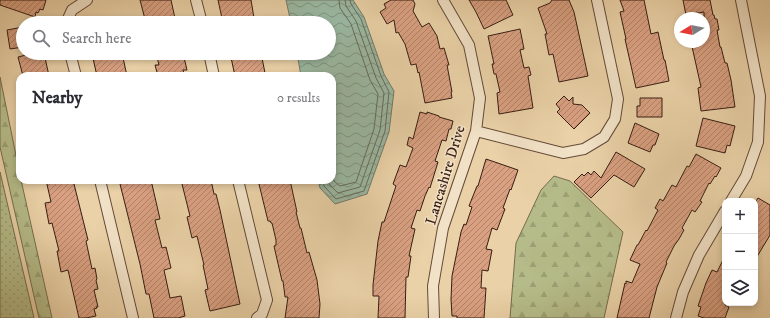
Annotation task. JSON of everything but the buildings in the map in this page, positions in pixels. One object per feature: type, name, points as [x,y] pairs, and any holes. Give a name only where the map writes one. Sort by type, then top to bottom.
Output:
[{"type":"street","points":[[69,16],[72,10],[87,0]]},
{"type":"street","points":[[196,0],[200,16]]},
{"type":"street","name":"Lancashire Drive","points":[[434,318],[433,286],[443,228],[476,130],[480,98],[469,44],[443,0]]},
{"type":"street","points":[[476,130],[563,153],[584,149],[604,137],[615,119],[618,99],[597,0]]},
{"type":"street","points":[[733,198],[746,176],[758,142],[760,96],[741,0]]},
{"type":"street","points":[[72,60],[75,72]]},
{"type":"street","points":[[211,60],[213,72]]},
{"type":"street","points":[[101,184],[133,318]]},
{"type":"street","points":[[239,184],[267,300],[262,314],[257,318]]},
{"type":"street","points":[[676,318],[683,292],[699,255],[722,216]]},
{"type":"green space","points":[[0,77],[16,155],[16,184],[22,184],[52,318],[39,318],[0,147]]},
{"type":"green space","points":[[0,172],[34,318],[0,318]]},
{"type":"green space","points":[[554,176],[570,181],[623,232],[604,318],[510,318],[516,243],[541,190]]},
{"type":"water","points":[[286,0],[353,0],[364,17],[384,74],[394,91],[389,132],[367,194],[335,204],[320,188],[319,184],[336,184],[336,72],[300,72],[298,60],[336,60],[336,16],[289,16]]}]
